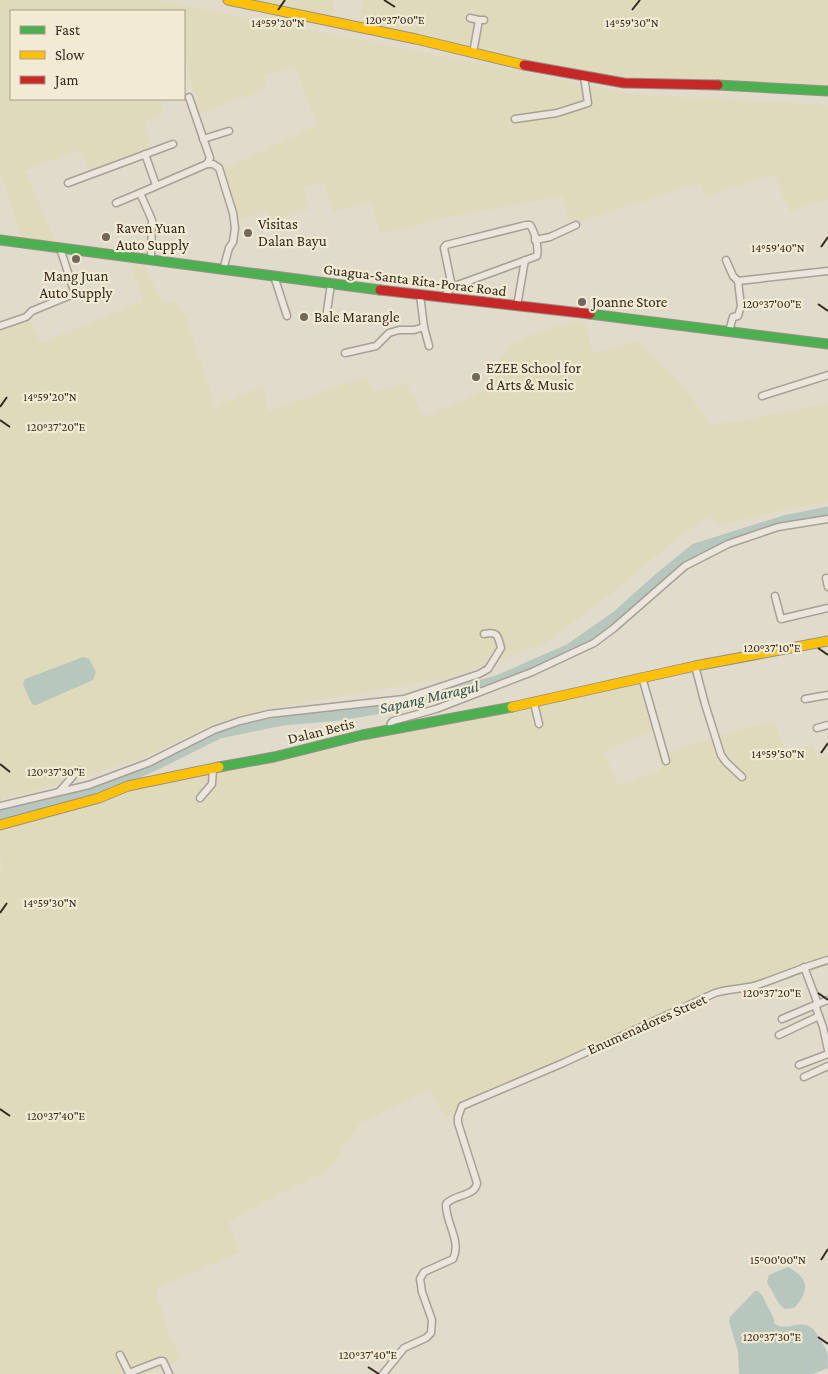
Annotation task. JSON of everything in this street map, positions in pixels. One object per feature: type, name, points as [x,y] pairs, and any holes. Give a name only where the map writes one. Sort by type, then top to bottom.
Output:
[{"type":"street","points":[[228,0],[416,39],[584,77],[624,83],[694,83],[828,91]]},
{"type":"street","points":[[470,18],[482,20],[473,53]]},
{"type":"street","points":[[515,119],[557,113],[588,102],[584,77]]},
{"type":"street","points":[[189,97],[210,158],[207,164]]},
{"type":"street","points":[[203,139],[229,131]]},
{"type":"street","points":[[68,182],[173,144]]},
{"type":"street","points":[[145,154],[156,185]]},
{"type":"street","points":[[116,203],[207,164],[212,164],[219,168],[233,213],[235,228],[233,242],[229,248],[223,270]]},
{"type":"street","points":[[140,193],[152,220],[151,260]]},
{"type":"street","points":[[443,298],[452,287],[537,256],[538,251],[533,229],[530,225],[449,243],[444,248],[452,287]]},
{"type":"street","points":[[535,240],[550,237],[576,225]]},
{"type":"street","name":"Guagua-Santa Rita-Porac Road","points":[[0,240],[331,284],[828,344]]},
{"type":"street","points":[[0,326],[26,317],[32,311],[74,291],[60,248]]},
{"type":"street","points":[[517,306],[525,260]]},
{"type":"street","points":[[726,260],[738,281],[741,306],[738,316],[733,316],[729,331]]},
{"type":"street","points":[[738,281],[828,271]]},
{"type":"street","points":[[274,276],[287,316]]},
{"type":"street","points":[[326,318],[331,284]]},
{"type":"street","points":[[420,295],[424,327],[429,346]]},
{"type":"street","points":[[345,353],[376,346],[389,332],[414,330],[424,327]]},
{"type":"street","points":[[762,396],[828,375]]},
{"type":"street","points":[[390,730],[393,721],[436,709],[532,672],[594,643],[614,628],[671,577],[685,566],[706,554],[728,544],[778,527],[828,520]]},
{"type":"street","points":[[826,578],[828,587]]},
{"type":"street","points":[[775,596],[781,619],[828,608]]},
{"type":"street","points":[[0,806],[89,785],[148,763],[214,730],[240,721],[268,714],[404,699],[479,674],[488,669],[501,648],[498,636],[491,632],[484,634]]},
{"type":"street","name":"Dalan Betis","points":[[0,825],[99,798],[128,786],[274,757],[362,735],[534,703],[695,666],[828,642]]},
{"type":"street","points":[[695,666],[721,755],[742,777]]},
{"type":"street","points":[[642,677],[666,761]]},
{"type":"street","points":[[805,699],[828,695]]},
{"type":"street","points":[[534,703],[539,724]]},
{"type":"street","points":[[817,728],[828,725]]},
{"type":"street","points":[[200,798],[212,784],[213,768]]},
{"type":"street","points":[[60,791],[78,770]]},
{"type":"street","name":"Enumenadores Street","points":[[383,1374],[404,1348],[426,1338],[431,1333],[432,1320],[422,1292],[420,1279],[424,1272],[453,1259],[456,1253],[455,1243],[446,1204],[452,1198],[473,1191],[476,1188],[477,1183],[458,1117],[462,1106],[716,993],[754,985],[828,960]]},
{"type":"street","points":[[804,967],[828,1050]]},
{"type":"street","points":[[782,1019],[828,1000]]},
{"type":"street","points":[[779,1035],[819,1016]]},
{"type":"street","points":[[799,1066],[828,1054]]},
{"type":"street","points":[[804,1077],[828,1066]]},
{"type":"street","points":[[120,1355],[130,1373],[160,1361],[166,1365],[169,1374]]},
{"type":"shaded area","points":[[0,0],[159,0],[633,94],[828,105],[828,199],[790,211],[774,174],[705,197],[699,183],[570,225],[562,196],[437,219],[402,230],[380,232],[371,201],[334,212],[323,182],[303,188],[309,209],[269,221],[266,211],[239,220],[224,169],[317,125],[295,67],[264,75],[266,89],[198,114],[196,97],[185,60],[185,10],[10,10],[10,100],[160,100],[164,113],[144,122],[152,147],[90,171],[80,150],[25,171],[58,245],[22,239],[0,172]]},
{"type":"shaded area","points":[[238,0],[334,0],[331,19]]},
{"type":"shaded area","points":[[361,0],[828,0],[828,88],[785,84],[626,81],[360,24]]},
{"type":"shaded area","points":[[130,265],[144,266],[162,302],[176,303],[187,319],[216,406],[264,386],[268,411],[366,376],[374,392],[406,382],[424,417],[495,385],[491,376],[508,347],[534,334],[576,320],[585,324],[593,353],[637,341],[681,383],[710,424],[737,422],[828,403],[828,502],[791,508],[718,526],[710,516],[683,534],[608,596],[547,642],[507,658],[448,678],[272,708],[211,725],[143,758],[80,779],[0,800],[0,332],[29,319],[41,343],[143,301]]},
{"type":"shaded area","points":[[83,657],[89,659],[96,672],[93,680],[33,705],[23,685],[25,679]]},
{"type":"shaded area","points":[[637,683],[654,730],[603,752],[619,786],[662,769],[658,755],[741,729],[774,721],[786,750],[813,744],[817,757],[828,753],[828,960],[700,998],[466,1100],[464,1107],[458,1113],[445,1118],[430,1090],[360,1123],[329,1170],[229,1221],[240,1252],[157,1289],[157,1297],[166,1321],[168,1333],[182,1359],[149,1374],[0,1374],[0,828],[106,802],[133,791]]},
{"type":"shaded area","points":[[788,1267],[795,1271],[803,1280],[805,1290],[794,1308],[785,1309],[779,1304],[767,1282],[769,1275]]},
{"type":"shaded area","points":[[755,1291],[762,1295],[774,1319],[774,1323],[778,1326],[803,1324],[813,1329],[826,1349],[828,1368],[813,1374],[739,1374],[738,1351],[729,1322],[730,1317]]},
{"type":"waterway","name":"Sapang Maragul","points":[[0,815],[105,787],[219,733],[282,720],[340,715],[421,701],[497,681],[570,649],[617,616],[695,549],[784,521],[828,512]]},
{"type":"traffic: fast","points":[[718,85],[828,91]]},
{"type":"traffic: fast","points":[[0,240],[380,290]]},
{"type":"traffic: fast","points":[[590,314],[828,344]]},
{"type":"traffic: fast","points":[[219,767],[274,757],[362,735],[512,707]]},
{"type":"traffic: slow","points":[[228,0],[416,39],[524,65]]},
{"type":"traffic: slow","points":[[512,707],[695,666],[828,641]]},
{"type":"traffic: slow","points":[[0,825],[99,798],[128,786],[219,767]]},
{"type":"traffic: jam","points":[[524,65],[624,83],[718,85]]},
{"type":"traffic: jam","points":[[380,290],[590,314]]},
{"type":"place","name":"Visitas Dalan Bayu","points":[[248,233]]},
{"type":"place","name":"Raven Yuan Auto Supply","points":[[106,237]]},
{"type":"place","name":"Mang Juan Auto Supply","points":[[76,259]]},
{"type":"place","name":"Joanne Store","points":[[582,302]]},
{"type":"place","name":"Bale Marangle","points":[[304,317]]},
{"type":"place","name":"EZEE School for d Arts & Music","points":[[476,377]]}]
